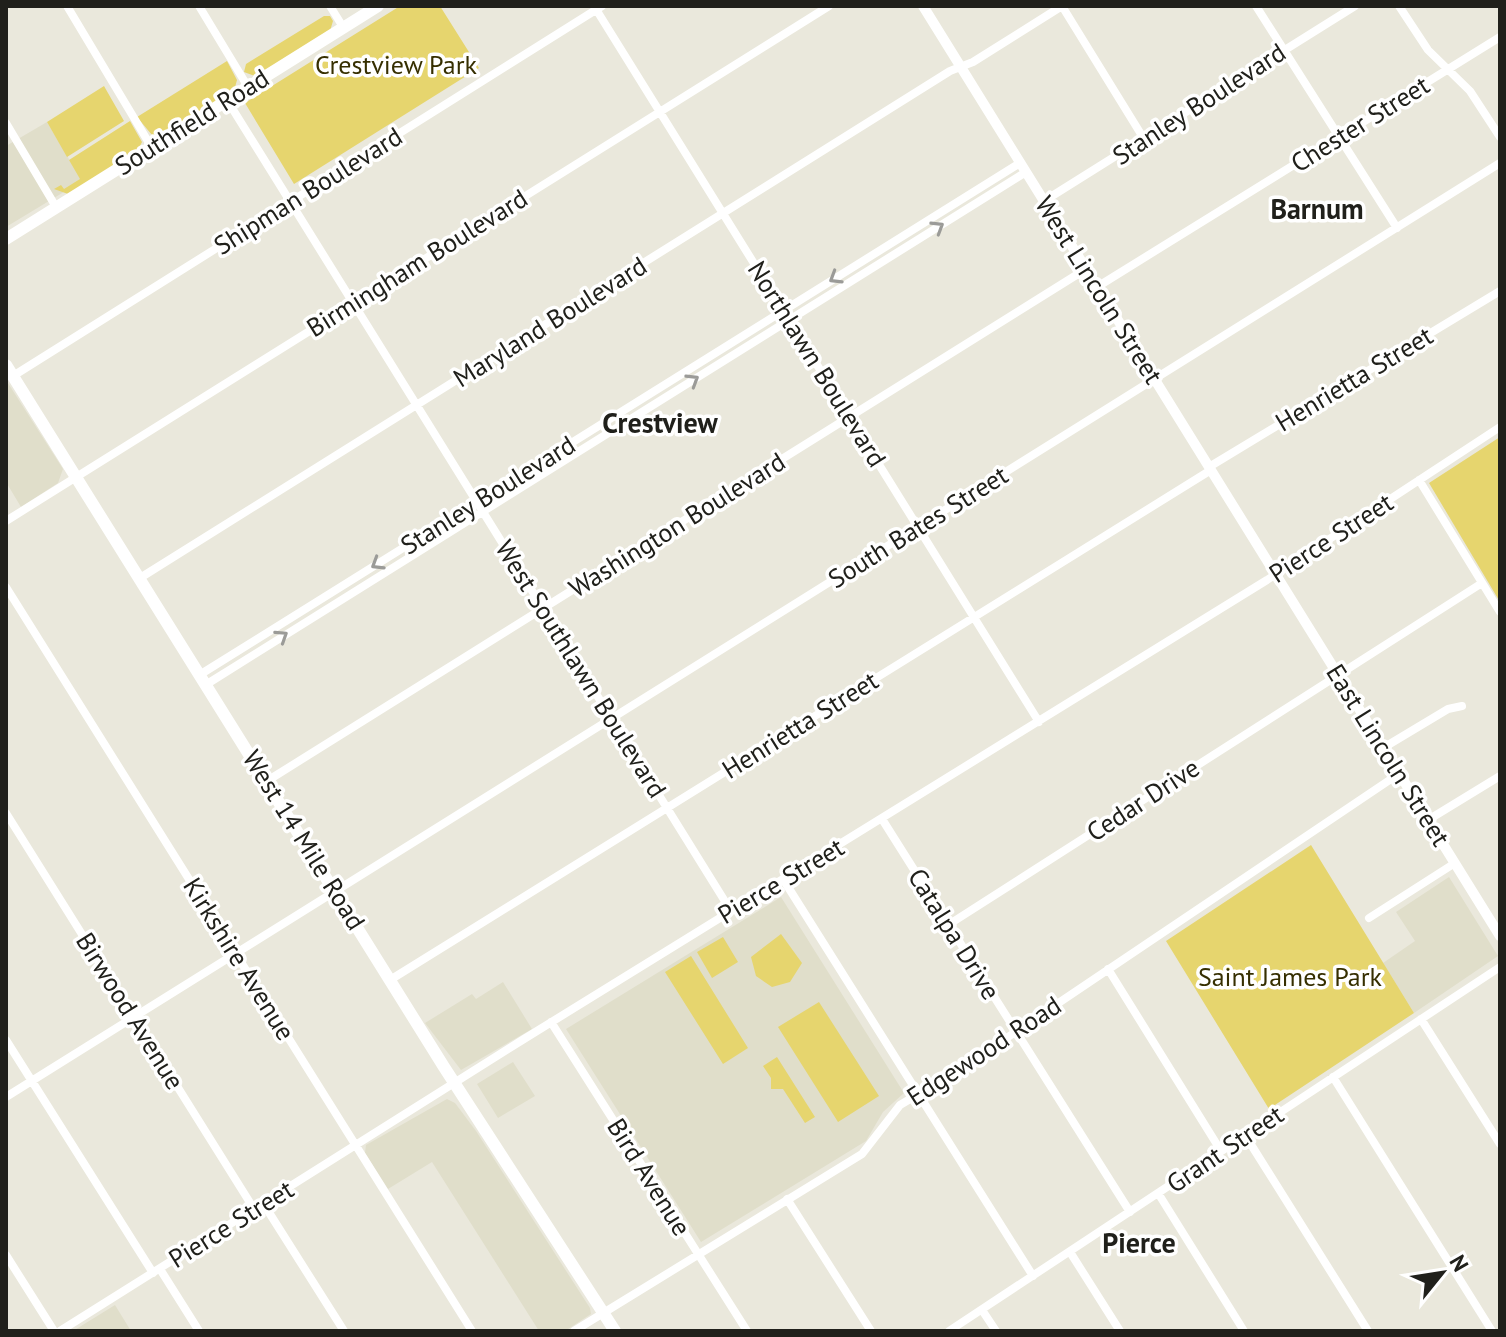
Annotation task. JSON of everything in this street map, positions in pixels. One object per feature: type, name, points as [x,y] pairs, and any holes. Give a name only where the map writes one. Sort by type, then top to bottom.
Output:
[{"type":"main road","name":"Southfield Road","points":[[6,239],[378,6]]},
{"type":"main road","name":"West 14 Mile Road","points":[[9,370],[454,1083],[615,1331]]},
{"type":"street","points":[[67,6],[152,148]]},
{"type":"street","points":[[199,6],[248,87]]},
{"type":"street","points":[[330,6],[343,27]]},
{"type":"street","name":"Birmingham Boulevard","points":[[6,521],[829,6]]},
{"type":"street","name":"West Lincoln Street","points":[[923,6],[1276,575]]},
{"type":"street","points":[[1062,6],[1144,139]]},
{"type":"street","name":"Maryland Boulevard","points":[[140,578],[723,213],[1062,6]]},
{"type":"street","points":[[1256,6],[1397,228]]},
{"type":"street","name":"Stanley Boulevard","points":[[1044,201],[1355,6]]},
{"type":"street","points":[[1399,6],[1428,50],[1470,91],[1500,137]]},
{"type":"street","name":"Northlawn Boulevard","points":[[598,7],[1039,722]]},
{"type":"street","name":"Shipman Boulevard","points":[[9,370],[290,201],[598,7]]},
{"type":"street","name":"Chester Street","points":[[1097,287],[1500,37]]},
{"type":"street","name":"West Southlawn Boulevard","points":[[227,100],[731,911]]},
{"type":"street","points":[[6,123],[56,207]]},
{"type":"street","points":[[1497,165],[1500,177]]},
{"type":"street","name":"South Bates Street","points":[[6,1097],[1497,165]]},
{"type":"street","name":"Stanley Boulevard","points":[[344,591],[482,511],[641,412],[890,244],[1023,168]]},
{"type":"street","name":"Stanley Boulevard","points":[[204,679],[635,403],[896,253],[1023,168]]},
{"type":"street","points":[[890,244],[896,253]]},
{"type":"street","name":"Washington Boulevard","points":[[267,781],[1086,269]]},
{"type":"street","name":"Henrietta Street","points":[[390,980],[1500,291]]},
{"type":"street","points":[[635,403],[641,412]]},
{"type":"street","name":"Pierce Street","points":[[57,1331],[1276,575],[1500,427]]},
{"type":"street","points":[[1419,480],[1500,612]]},
{"type":"street","name":"East Lincoln Street","points":[[1276,575],[1500,936]]},
{"type":"street","name":"Cedar Drive","points":[[948,925],[1482,583]]},
{"type":"street","name":"Kirkshire Avenue","points":[[6,587],[472,1331]]},
{"type":"street","points":[[1383,748],[1448,709],[1462,706]]},
{"type":"street","name":"Edgewood Road","points":[[574,1331],[862,1154],[893,1112],[918,1094],[1400,773]]},
{"type":"street","points":[[1428,820],[1500,776]]},
{"type":"street","name":"Birwood Avenue","points":[[6,813],[254,1209]]},
{"type":"street","name":"Catalpa Drive","points":[[882,819],[1130,1212]]},
{"type":"street","points":[[1369,918],[1455,863]]},
{"type":"street","points":[[783,879],[1033,1276]]},
{"type":"street","name":"Grant Street","points":[[949,1331],[1500,967]]},
{"type":"street","points":[[1108,969],[1221,1151]]},
{"type":"street","points":[[1421,1019],[1500,1144]]},
{"type":"street","name":"Bird Avenue","points":[[551,1022],[747,1331]]},
{"type":"street","points":[[6,1040],[156,1271],[199,1331]]},
{"type":"street","points":[[1333,1077],[1492,1331]]},
{"type":"street","points":[[1245,1135],[1368,1331]]},
{"type":"street","points":[[1158,1193],[1244,1331]]},
{"type":"street","points":[[787,1199],[871,1331]]},
{"type":"street","points":[[263,1203],[344,1331]]},
{"type":"street","points":[[1070,1252],[1120,1331]]},
{"type":"street","points":[[6,1255],[57,1331]]},
{"type":"street","points":[[982,1310],[996,1331]]},
{"type":"shaded area","points":[[47,122],[82,181],[6,227],[6,146]]},
{"type":"shaded area","points":[[6,380],[63,469],[58,483],[21,507],[6,482]]},
{"type":"shaded area","points":[[1449,877],[1498,956],[1414,1013],[1383,963],[1415,941],[1396,912]]},
{"type":"shaded area","points":[[781,897],[904,1093],[883,1112],[866,1141],[701,1242],[566,1029]]},
{"type":"shaded area","points":[[503,982],[532,1029],[461,1070],[425,1023],[472,994],[476,999]]},
{"type":"shaded area","points":[[513,1062],[535,1096],[498,1118],[477,1084]]},
{"type":"shaded area","points":[[447,1099],[455,1103],[476,1131],[590,1308],[591,1314],[565,1331],[539,1331],[432,1162],[388,1189],[365,1153],[366,1145]]},
{"type":"shaded area","points":[[115,1305],[131,1331],[73,1331]]},
{"type":"green space","name":"Crestview Park","points":[[400,6],[440,6],[479,68],[294,184],[245,103]]},
{"type":"green space","points":[[324,16],[330,16],[333,21],[330,31],[257,77],[244,72],[246,64]]},
{"type":"green space","points":[[227,61],[237,80],[234,91],[162,136],[152,135],[137,117]]},
{"type":"green space","points":[[104,86],[124,121],[67,157],[47,122]]},
{"type":"green space","points":[[130,121],[142,142],[137,152],[68,194],[54,189],[61,185],[64,189],[80,179],[69,160]]},
{"type":"green space","points":[[1500,437],[1500,602],[1429,483]]},
{"type":"green space","name":"Saint James Park","points":[[1311,845],[1414,1013],[1269,1109],[1166,941]]},
{"type":"green space","points":[[781,934],[802,963],[790,982],[772,987],[756,976],[751,957]]},
{"type":"green space","points":[[723,937],[738,962],[712,978],[697,952]]},
{"type":"green space","points":[[691,956],[748,1048],[723,1064],[665,972]]},
{"type":"green space","points":[[819,1002],[879,1096],[838,1122],[778,1027]]},
{"type":"green space","points":[[777,1057],[815,1117],[805,1123],[783,1089],[771,1089],[771,1078],[763,1066]]},
{"type":"district","name":"Barnum","points":[[1317,209]]},
{"type":"district","name":"Crestview","points":[[660,423]]},
{"type":"district","name":"Pierce","points":[[1139,1243]]}]
